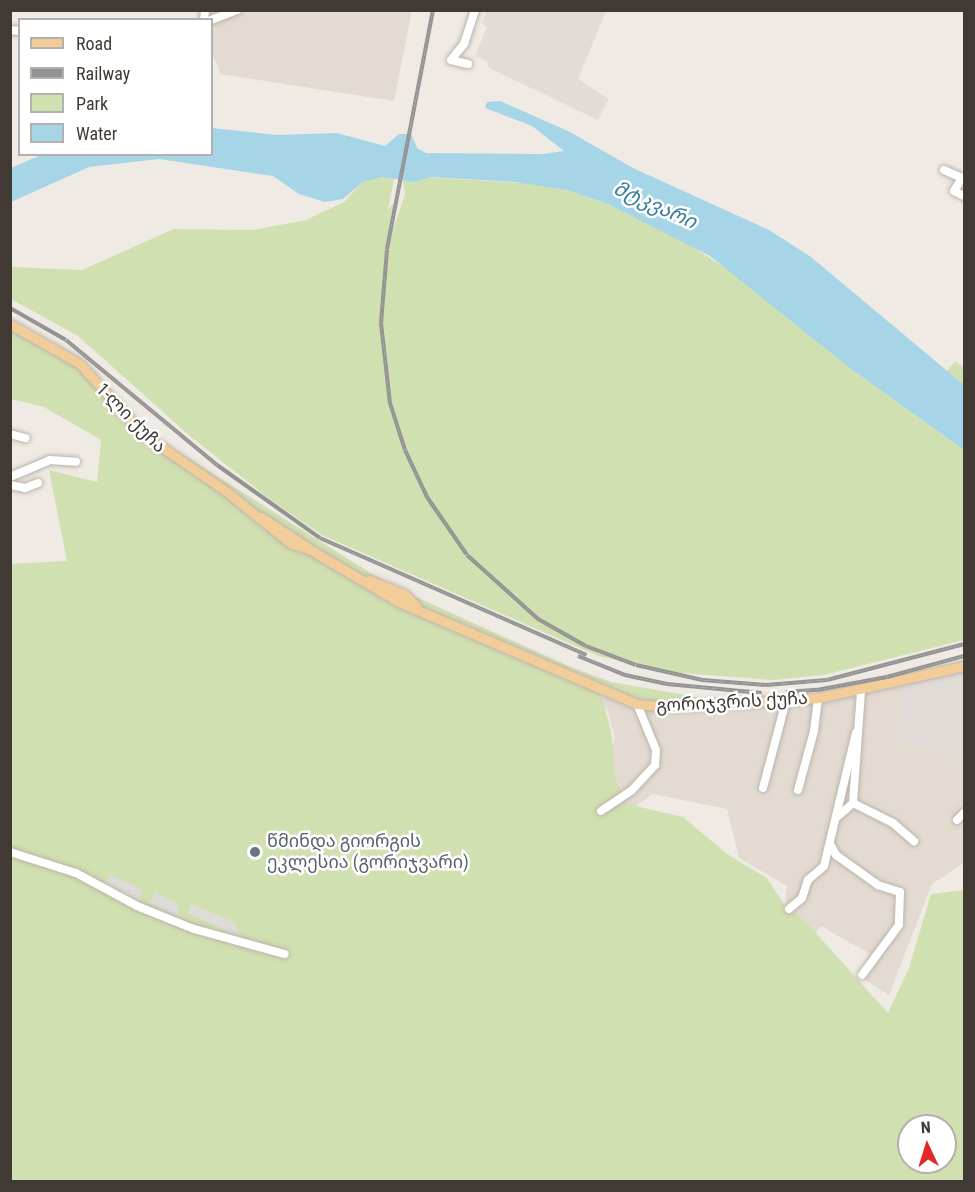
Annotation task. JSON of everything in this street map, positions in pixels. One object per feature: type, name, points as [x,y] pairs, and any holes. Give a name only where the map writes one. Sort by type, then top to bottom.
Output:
[{"type":"main road","name":"1-ლი ქუჩა","points":[[10,324],[80,364],[143,434],[253,513],[296,537],[309,549],[364,579],[381,593],[509,648]]},
{"type":"main road","name":"გორიჯვრის ქუჩა","points":[[509,648],[637,704],[664,707],[786,702],[818,698],[861,691],[964,666]]},
{"type":"street","points":[[213,19],[237,10]]},
{"type":"street","points":[[468,64],[452,60],[464,44],[475,10]]},
{"type":"street","points":[[944,170],[962,178],[954,192],[964,196]]},
{"type":"street","points":[[10,434],[25,438]]},
{"type":"street","points":[[10,477],[51,460],[76,462]]},
{"type":"street","points":[[10,485],[25,488],[38,483]]},
{"type":"street","points":[[837,817],[853,803],[856,733],[861,691]]},
{"type":"street","points":[[798,790],[814,731],[818,698]]},
{"type":"street","points":[[763,788],[786,702]]},
{"type":"street","points":[[601,811],[632,790],[655,765],[656,750],[637,704]]},
{"type":"street","points":[[789,909],[802,898],[808,880],[824,866],[837,817],[839,788],[856,733]]},
{"type":"street","points":[[853,803],[893,823],[914,841]]},
{"type":"street","points":[[957,820],[964,813]]},
{"type":"street","points":[[830,844],[836,855],[878,885],[900,892],[899,925],[862,975]]},
{"type":"street","points":[[10,852],[76,873],[137,906],[194,928],[285,954]]},
{"type":"shaded area","points":[[487,10],[606,11],[578,79],[609,99],[598,120],[489,68],[487,61],[475,56],[487,27],[482,24]]},
{"type":"shaded area","points":[[209,11],[412,11],[394,101],[221,74],[213,56],[213,18],[209,18]]},
{"type":"shaded area","points":[[964,668],[964,675],[953,673],[964,758],[964,863],[932,884],[889,995],[858,975],[870,954],[821,926],[807,946],[781,938],[787,886],[739,858],[727,809],[653,794],[617,819],[593,798],[615,738],[607,709],[597,704],[595,687],[648,708],[710,708],[859,695]]},
{"type":"shaded area","points":[[953,673],[964,675],[964,759],[897,739],[905,687]]},
{"type":"shaded area","points":[[110,875],[143,890],[137,906],[104,887]]},
{"type":"shaded area","points":[[155,892],[178,904],[178,923],[171,920],[173,914],[150,903]]},
{"type":"shaded area","points":[[191,904],[234,922],[243,943],[239,942],[238,936],[187,913]]},
{"type":"green space","points":[[382,177],[394,179],[388,209],[394,203],[388,245],[405,194],[403,180],[416,182],[424,177],[540,184],[567,190],[608,204],[690,245],[731,272],[851,369],[964,450],[964,640],[824,675],[773,680],[665,672],[598,656],[322,535],[272,501],[190,436],[78,336],[11,299],[11,267],[82,270],[174,229],[252,230],[306,220],[344,202],[363,182]]},
{"type":"green space","points":[[10,320],[63,349],[161,441],[388,584],[570,667],[611,682],[721,701],[655,702],[637,699],[603,684],[600,692],[611,730],[616,780],[627,804],[683,817],[727,854],[767,878],[785,906],[804,920],[888,1013],[909,968],[931,894],[964,890],[964,1181],[11,1181],[11,564],[67,561],[49,470],[97,482],[101,440],[44,407],[11,399]]},
{"type":"green space","points":[[955,361],[964,368],[964,385],[947,371]]},
{"type":"water","name":"მტკვარი","points":[[500,101],[570,132],[633,168],[769,230],[811,257],[964,385],[964,450],[851,369],[710,256],[608,204],[567,190],[515,182],[431,177],[414,182],[382,177],[363,182],[343,199],[325,202],[299,194],[273,176],[159,159],[89,167],[11,202],[11,168],[39,156],[213,156],[213,128],[276,135],[337,133],[385,146],[399,134],[411,134],[417,148],[426,153],[543,154],[564,151],[532,126],[485,108],[487,102]]},
{"type":"railway","points":[[433,10],[387,250],[381,323],[390,403],[405,450],[427,497],[467,555],[538,619],[586,646],[636,665],[702,680],[766,685],[827,680],[964,644]]},
{"type":"railway","points":[[10,308],[66,340],[217,465],[320,538],[586,655]]},
{"type":"railway","points":[[578,656],[625,675],[667,684],[762,693]]},
{"type":"railway","points":[[786,692],[817,690],[887,677],[964,656]]},
{"type":"place","name":"წმინდა გიორგის ეკლესია (გორიჯვარი)","points":[[255,852]]}]
